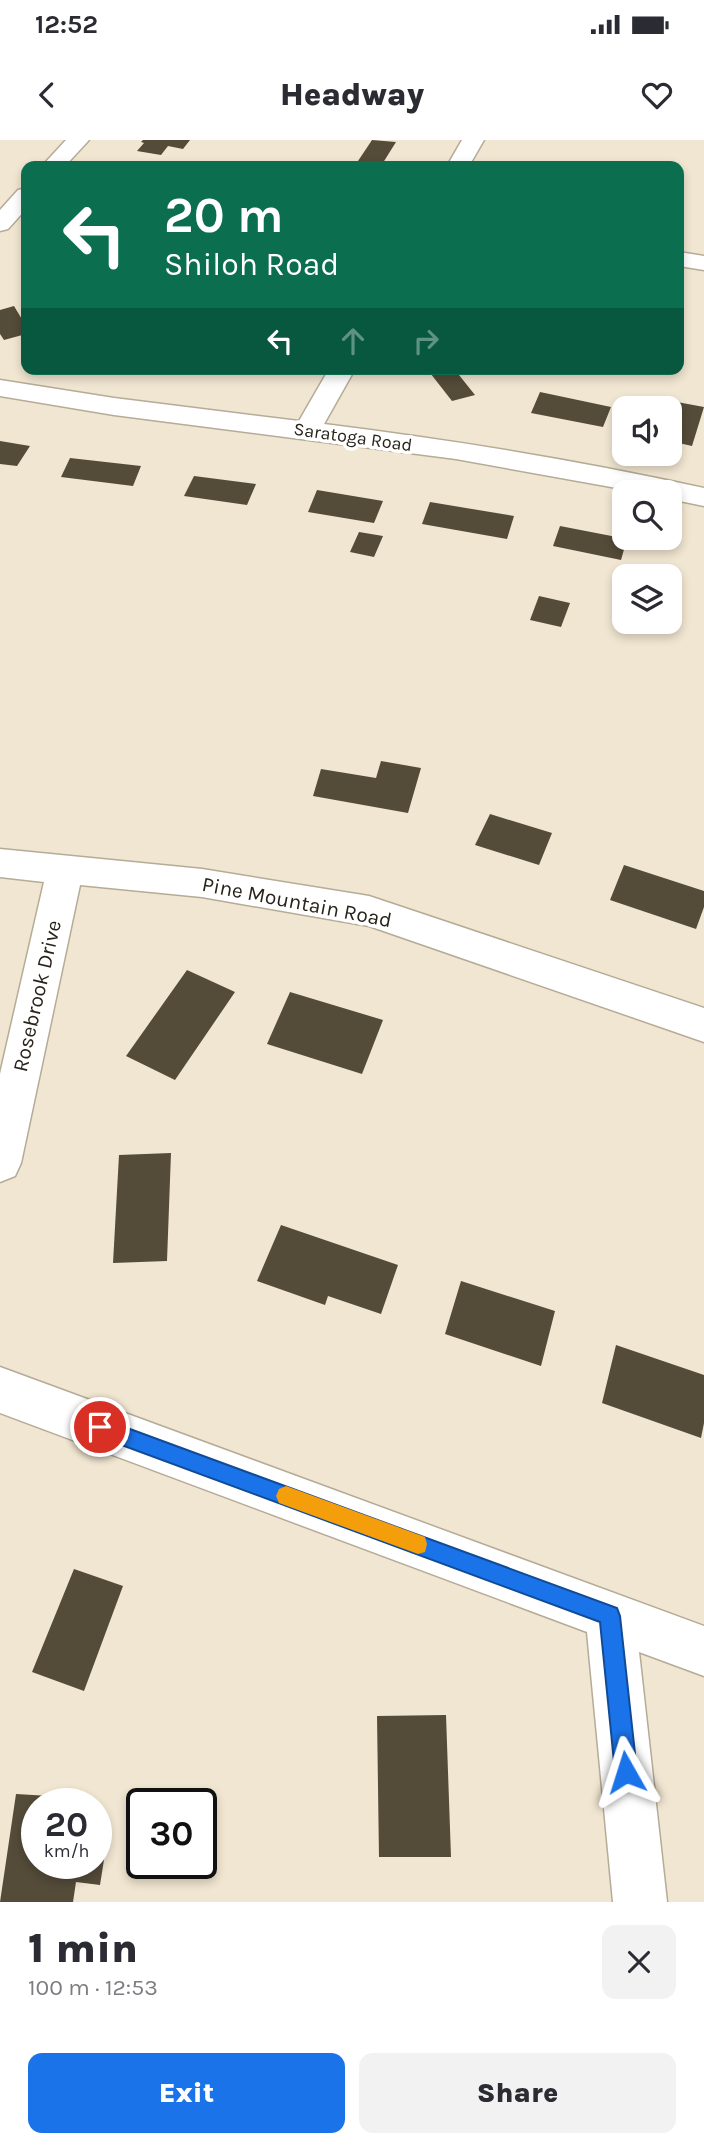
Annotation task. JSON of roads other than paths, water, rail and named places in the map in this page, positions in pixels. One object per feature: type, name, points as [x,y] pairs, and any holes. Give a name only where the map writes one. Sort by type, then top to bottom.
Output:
[{"type":"street","points":[[58,161],[78,140]]},
{"type":"street","points":[[461,161],[473,140]]},
{"type":"street","points":[[0,224],[21,201]]},
{"type":"street","points":[[684,259],[704,263]]},
{"type":"street","points":[[307,430],[339,375]]},
{"type":"street","name":"Saratoga Road","points":[[0,388],[103,407],[307,430],[626,479],[704,497]]},
{"type":"street","name":"Pine Mountain Road","points":[[0,863],[202,883],[369,911],[704,1025]]},
{"type":"street","name":"Rosebrook Drive","points":[[0,1163],[65,870]]},
{"type":"street","points":[[0,1390],[704,1651]]},
{"type":"street","points":[[610,1616],[640,1902]]}]
